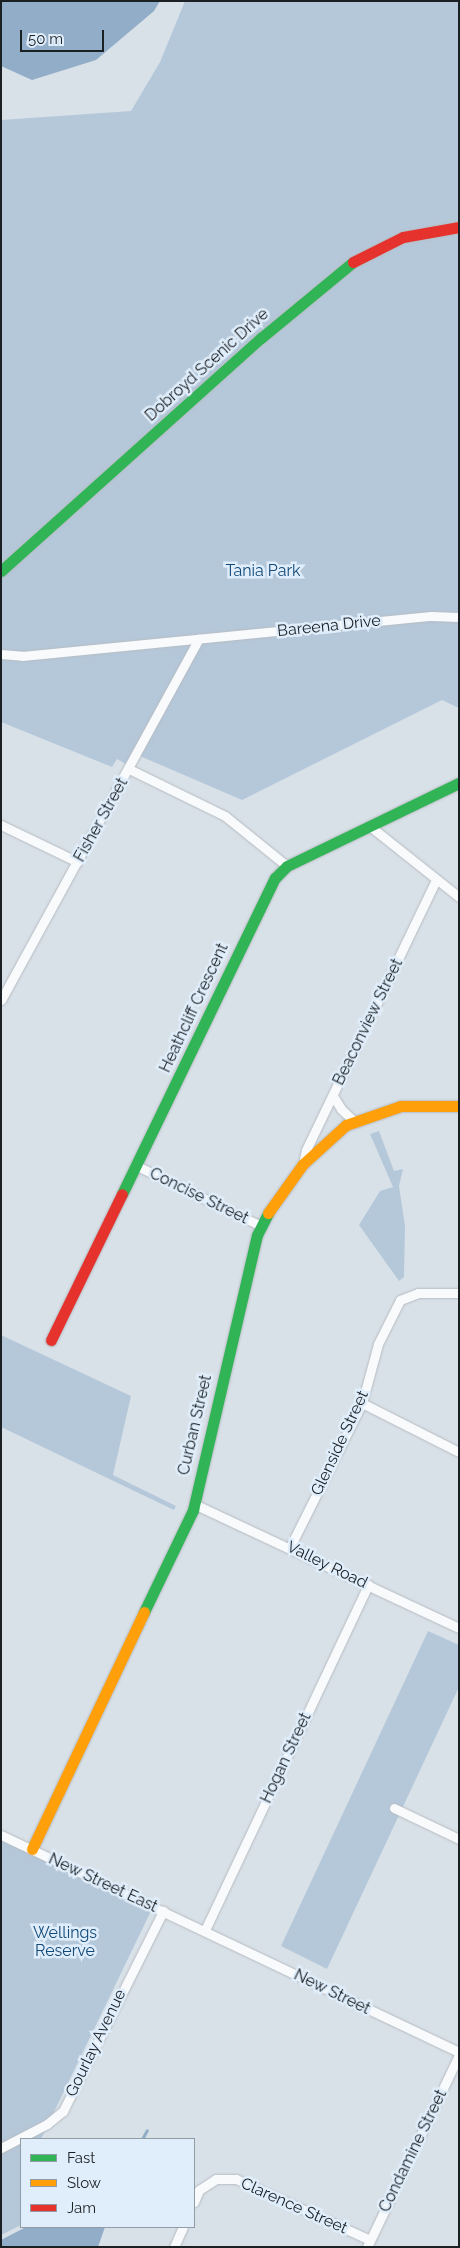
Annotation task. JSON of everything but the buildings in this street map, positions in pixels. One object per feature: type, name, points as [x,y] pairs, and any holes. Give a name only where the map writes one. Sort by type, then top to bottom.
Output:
[{"type":"street","name":"Dobroyd Scenic Drive","points":[[1,570],[261,338],[353,262],[388,242],[459,227]]},
{"type":"street","name":"Bareena Drive","points":[[199,639],[431,616],[459,617]]},
{"type":"street","points":[[1,654],[22,656],[199,639]]},
{"type":"street","name":"Fisher Street","points":[[1,1000],[199,639]]},
{"type":"street","points":[[129,769],[224,816],[287,866]]},
{"type":"street","name":"Heathcliff Crescent","points":[[51,1340],[137,1166],[269,887],[287,866],[459,783]]},
{"type":"street","points":[[1,824],[78,862]]},
{"type":"street","points":[[371,827],[459,897]]},
{"type":"street","name":"Beaconview Street","points":[[303,1164],[306,1150],[436,880]]},
{"type":"street","points":[[332,1096],[341,1109],[354,1121]]},
{"type":"street","name":"Curban Street","points":[[32,1849],[194,1504],[261,1226],[303,1164],[354,1121],[402,1106],[459,1106]]},
{"type":"street","name":"Concise Street","points":[[137,1166],[261,1226]]},
{"type":"street","name":"Glenside Street","points":[[290,1547],[362,1403],[378,1344],[400,1300],[418,1293],[449,1291],[459,1293]]},
{"type":"street","points":[[362,1403],[459,1452]]},
{"type":"street","name":"Valley Road","points":[[194,1504],[290,1547],[459,1628]]},
{"type":"street","name":"Hogan Street","points":[[205,1930],[368,1585]]},
{"type":"street","points":[[394,1808],[459,1839]]},
{"type":"street","name":"New Street East","points":[[1,1834],[205,1930]]},
{"type":"street","name":"Gourlay Avenue","points":[[20,2138],[47,2124],[63,2111],[163,1910]]},
{"type":"street","name":"New Street","points":[[205,1930],[459,2054]]},
{"type":"street","name":"Condamine Street","points":[[369,2243],[459,2054]]},
{"type":"street","name":"Gourlay Avenue","points":[[1,2148],[20,2138]]},
{"type":"street","name":"Clarence Street","points":[[195,2200],[199,2190],[216,2179],[236,2179],[369,2243]]},
{"type":"street","points":[[174,2247],[183,2228]]},
{"type":"green space","name":"Tania Park","points":[[185,1],[459,1],[459,708],[442,700],[242,800],[133,753],[126,764],[117,759],[112,767],[1,722],[1,120],[131,111],[160,62]]},
{"type":"green space","points":[[379,1131],[394,1171],[403,1169],[399,1186],[405,1226],[404,1277],[399,1281],[359,1225],[380,1191],[393,1187],[370,1134]]},
{"type":"green space","points":[[1,1335],[131,1396],[113,1475],[176,1506],[174,1510],[1,1427]]},
{"type":"green space","points":[[428,1631],[459,1645],[459,1687],[327,1969],[281,1946]]},
{"type":"green space","name":"Wellings Reserve","points":[[1,1838],[151,1911],[41,2138],[20,2138],[20,2226],[1,2235]]},
{"type":"shaded area","points":[[1,1],[160,1],[154,11],[96,60],[32,80],[1,66]]},
{"type":"shaded area","points":[[24,2228],[105,2228],[98,2247],[1,2247],[1,2240]]},
{"type":"waterway","points":[[143,2138],[147,2130]]},
{"type":"traffic: fast","points":[[1,571],[261,338],[353,262]]},
{"type":"traffic: fast","points":[[122,1194],[275,878],[287,866],[459,783]]},
{"type":"traffic: fast","points":[[144,1612],[193,1510],[257,1235],[268,1213]]},
{"type":"traffic: slow","points":[[268,1213],[303,1164],[346,1125],[401,1106],[459,1106]]},
{"type":"traffic: slow","points":[[32,1849],[144,1612]]},
{"type":"traffic: jam","points":[[353,262],[403,237],[459,227]]},
{"type":"traffic: jam","points":[[51,1340],[122,1194]]}]
